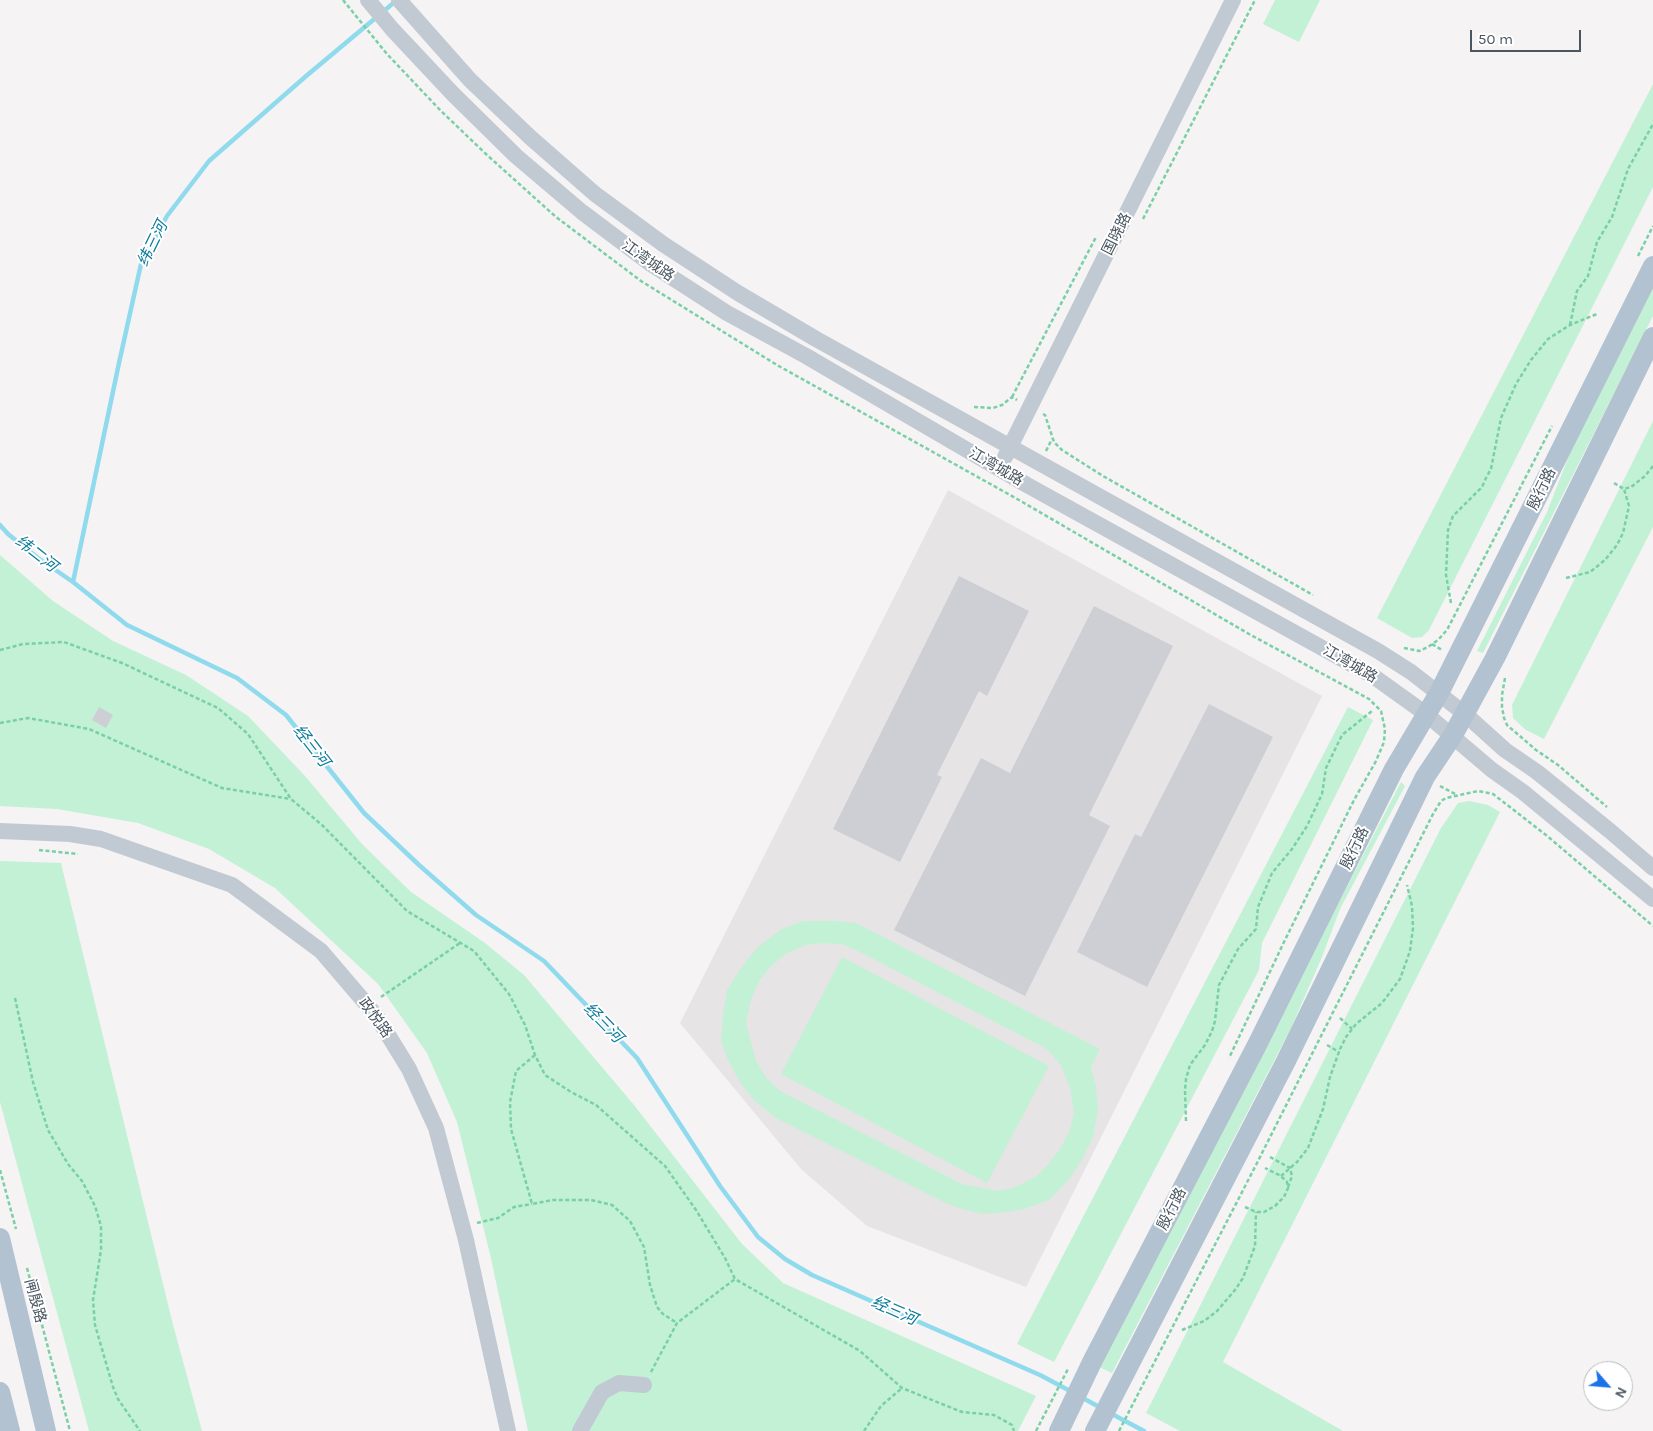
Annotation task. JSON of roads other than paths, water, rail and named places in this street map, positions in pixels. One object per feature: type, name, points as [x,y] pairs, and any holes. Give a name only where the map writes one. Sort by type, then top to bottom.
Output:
[{"type":"main road","name":"殷行路","points":[[1060,1428],[1093,1360],[1258,1043],[1394,769],[1439,693],[1644,263]]},
{"type":"main road","points":[[1095,1431],[1286,1061],[1425,777],[1453,735],[1495,658],[1653,337]]},
{"type":"main road","name":"闸殷路","points":[[9,1236],[46,1431]]},
{"type":"main road","points":[[0,1392],[6,1427]]},
{"type":"street","name":"江湾城路","points":[[368,0],[392,30],[516,156],[582,212],[630,249],[727,313],[806,356],[1027,485],[1372,676],[1453,735],[1492,770],[1523,792],[1653,899]]},
{"type":"street","name":"江湾城路","points":[[399,0],[470,80],[531,138],[628,220],[738,293],[1010,447],[1378,651],[1439,693],[1505,750],[1537,772],[1653,868]]},
{"type":"street","name":"国晓路","points":[[1000,468],[1233,0]]},
{"type":"street","name":"政悦路","points":[[0,830],[70,834],[101,839],[232,884],[321,951],[368,1006],[377,1017],[409,1069],[436,1128],[462,1227],[508,1431]]},
{"type":"street","points":[[580,1431],[602,1392],[619,1383],[644,1385]]},
{"type":"waterway","name":"纬三河","points":[[73,582],[141,264],[167,216],[209,161],[397,0]]},
{"type":"waterway","name":"经三河","points":[[0,525],[8,534],[38,558],[73,582],[127,625],[237,678],[286,715],[364,813],[476,915],[544,961],[637,1058],[720,1186],[758,1237],[785,1259],[812,1275],[1040,1375],[1072,1392]]},
{"type":"waterway","name":"经三河","points":[[1081,1397],[1101,1408]]},
{"type":"waterway","name":"经三河","points":[[1110,1413],[1144,1431]]},
{"type":"water label","name":"纬二河","points":[[36,554]]}]
